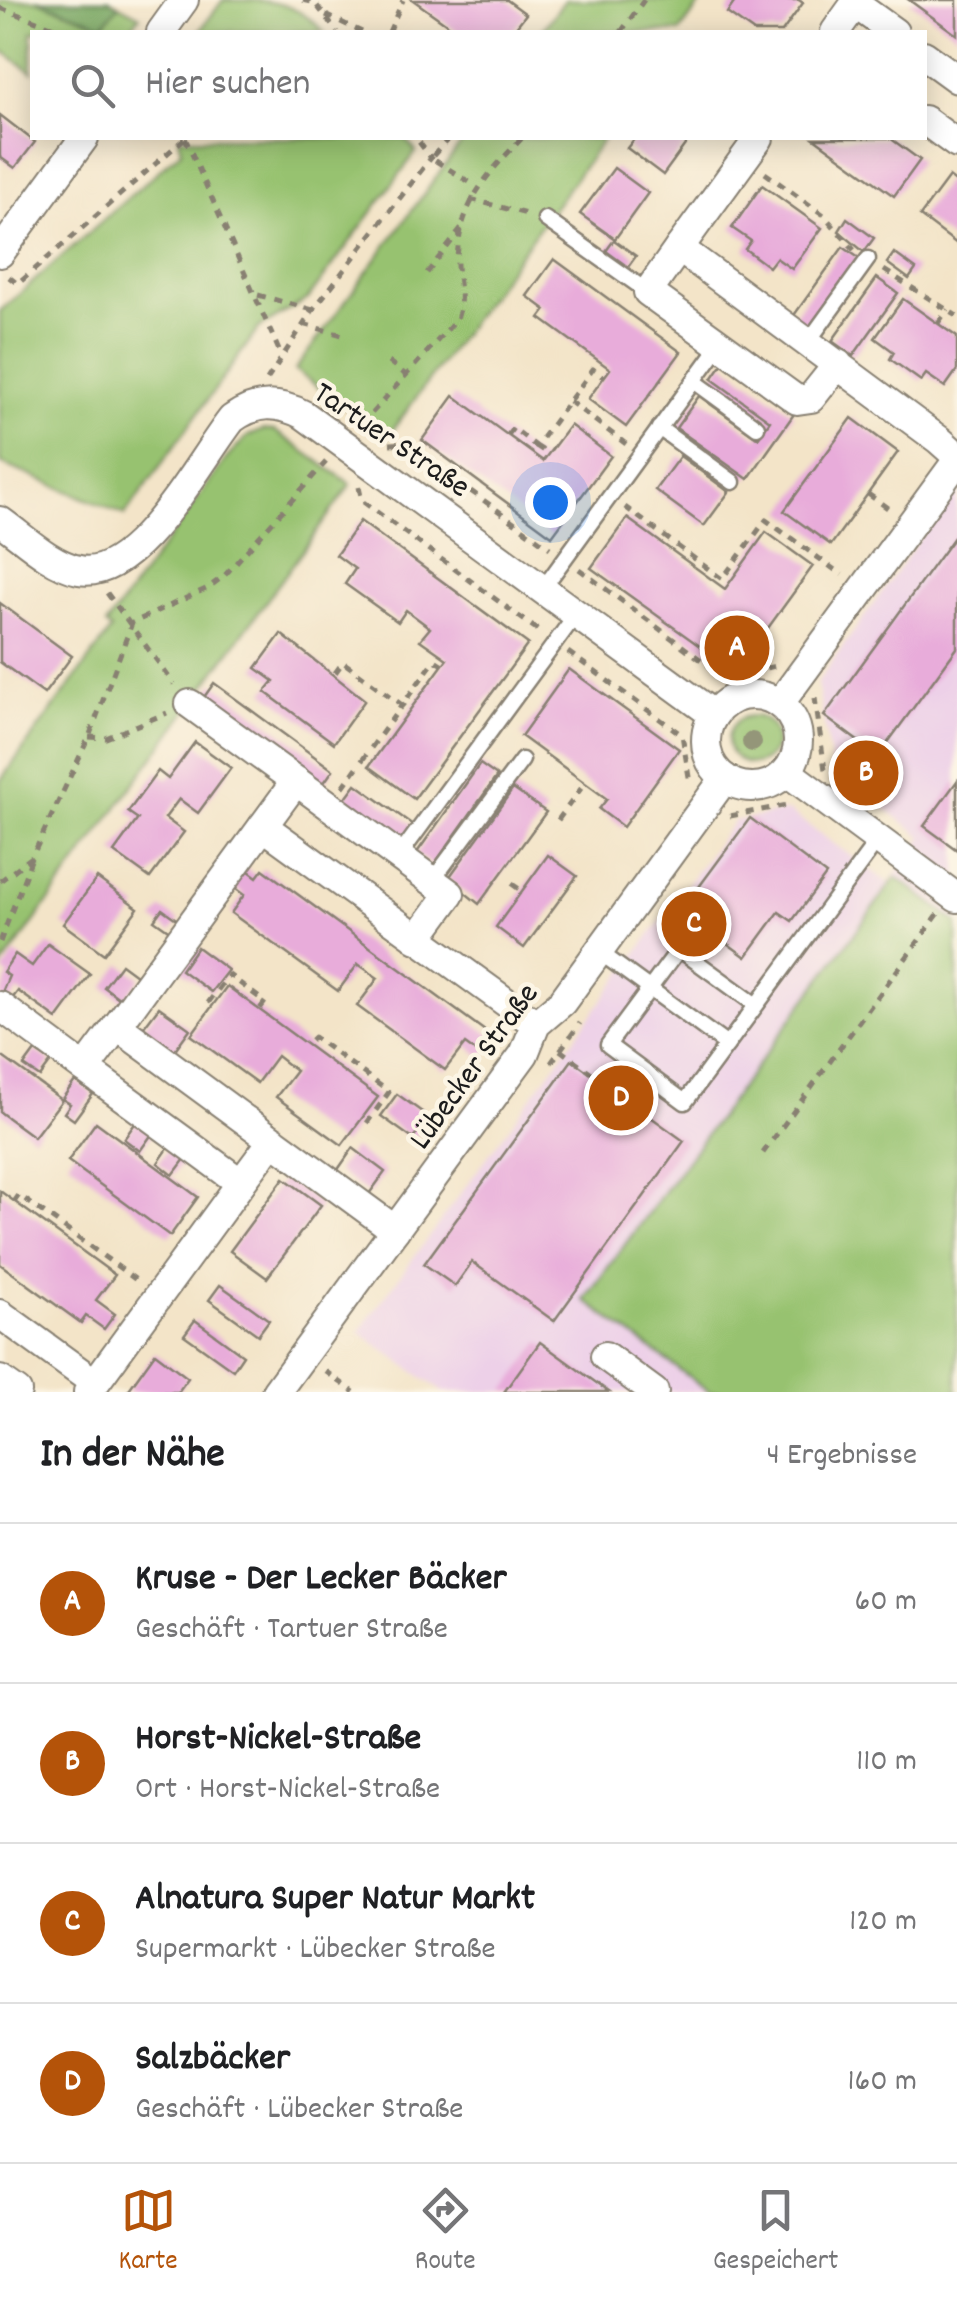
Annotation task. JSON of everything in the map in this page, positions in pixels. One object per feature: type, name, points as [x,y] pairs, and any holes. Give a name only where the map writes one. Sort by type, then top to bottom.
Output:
[{"type":"street","points":[[162,30],[184,0]]},
{"type":"street","points":[[836,30],[852,2],[891,30]]},
{"type":"street","points":[[927,57],[957,78]]},
{"type":"street","points":[[927,122],[957,144]]},
{"type":"street","points":[[0,253],[83,140]]},
{"type":"street","points":[[752,148],[648,292],[797,400],[811,398],[838,364]]},
{"type":"street","points":[[679,248],[838,364],[957,458],[780,703]]},
{"type":"street","name":"Tartuer Straße","points":[[102,569],[118,563],[144,539],[220,434],[242,411],[262,405],[282,406],[356,440],[714,714]]},
{"type":"street","points":[[0,521],[66,565],[102,569]]},
{"type":"street","points":[[743,696],[762,696],[780,703],[793,718],[799,736],[797,756],[787,772],[757,787],[724,778],[707,750],[706,733],[714,714],[743,696]]},
{"type":"street","points":[[190,704],[450,894],[417,939]]},
{"type":"street","points":[[787,772],[955,896]]},
{"type":"street","name":"Lübecker Straße","points":[[276,1392],[524,1054],[536,1024],[556,1008],[724,778]]},
{"type":"street","points":[[85,1069],[296,781]]},
{"type":"street","points":[[263,826],[536,1024]]},
{"type":"street","points":[[0,1006],[241,1183]]},
{"type":"street","points":[[117,1026],[395,1230]]},
{"type":"street","points":[[0,1314],[92,1388],[273,1140]]},
{"type":"street","points":[[605,1356],[654,1392]]},
{"type":"street","points":[[0,1380],[16,1392]]},
{"type":"lane","points":[[545,219],[648,292]]},
{"type":"lane","points":[[808,342],[868,259]]},
{"type":"lane","points":[[544,587],[720,344]]},
{"type":"lane","points":[[694,381],[758,427]]},
{"type":"lane","points":[[660,428],[733,482]]},
{"type":"lane","points":[[399,856],[578,612]]},
{"type":"lane","points":[[432,881],[522,760]]},
{"type":"lane","points":[[756,1005],[678,949],[608,1046],[686,1102],[878,840]]},
{"type":"lane","points":[[598,951],[727,1045]]},
{"type":"path","points":[[304,0],[313,2],[335,30]]},
{"type":"path","points":[[389,30],[403,0]]},
{"type":"path","points":[[623,30],[644,0]]},
{"type":"path","points":[[0,8],[62,30]]},
{"type":"path","points":[[323,14],[358,30]]},
{"type":"path","points":[[0,270],[18,284],[183,140]]},
{"type":"path","points":[[186,140],[258,296],[280,354],[447,140]]},
{"type":"path","points":[[418,140],[431,158],[476,186]]},
{"type":"path","points":[[0,942],[32,858],[90,737],[129,628],[142,616],[208,588],[224,576],[356,440],[357,428],[450,331],[462,307],[457,257],[470,199],[476,186],[520,140]]},
{"type":"path","points":[[752,148],[797,198],[824,216],[842,241],[957,316]]},
{"type":"path","points":[[791,206],[797,198]]},
{"type":"path","points":[[470,199],[545,219]]},
{"type":"path","points":[[427,274],[465,224]]},
{"type":"path","points":[[258,296],[313,310]]},
{"type":"path","points":[[938,323],[948,309]]},
{"type":"path","points":[[303,324],[346,336]]},
{"type":"path","points":[[390,362],[406,375]]},
{"type":"path","points":[[536,446],[593,369],[604,377]]},
{"type":"path","points":[[569,402],[640,454]]},
{"type":"path","points":[[508,435],[512,428],[548,454]]},
{"type":"path","points":[[380,445],[404,443],[724,677]]},
{"type":"path","points":[[356,476],[362,501],[682,735],[690,783]]},
{"type":"path","points":[[868,494],[889,509]]},
{"type":"path","points":[[610,496],[718,580],[743,557],[766,520],[842,575]]},
{"type":"path","points":[[90,737],[106,738],[190,704],[109,601],[102,569]]},
{"type":"path","points":[[329,805],[435,660],[443,665]]},
{"type":"path","points":[[335,674],[343,662],[409,711]]},
{"type":"path","points":[[558,820],[585,783]]},
{"type":"path","points":[[730,816],[791,805],[796,808]]},
{"type":"path","points":[[0,881],[32,858]]},
{"type":"path","points":[[512,884],[522,891]]},
{"type":"path","points":[[763,1153],[955,896]]},
{"type":"path","points":[[208,1003],[229,975],[265,1002],[259,1010]]},
{"type":"path","points":[[311,1040],[314,1037],[389,1092],[367,1123]]},
{"type":"path","points":[[560,1050],[608,1085]]},
{"type":"path","points":[[347,1074],[353,1066]]},
{"type":"path","points":[[14,1202],[19,1194],[83,1247],[158,1296]]},
{"type":"path","points":[[326,1371],[354,1392]]},
{"type":"shaded area","points":[[957,487],[957,1392],[443,1392],[359,1332],[734,821],[788,811],[889,883],[923,837],[832,769],[817,683]]},
{"type":"green space","points":[[0,0],[37,0],[103,25],[119,5],[140,16],[130,30],[30,30],[30,71],[0,49]]},
{"type":"green space","points":[[37,0],[109,0],[119,5],[103,25]]},
{"type":"green space","points":[[223,0],[253,0],[291,8],[322,30],[200,30]]},
{"type":"green space","points":[[565,0],[703,0],[681,30],[542,30]]},
{"type":"green space","points":[[179,140],[407,140],[416,152],[308,299],[259,328],[125,515],[0,463],[0,311],[181,151]]},
{"type":"green space","points":[[464,140],[603,140],[387,438],[295,370]]},
{"type":"green space","points":[[263,430],[275,431],[351,484],[0,969],[0,781],[111,630],[106,625],[226,459],[248,436]]},
{"type":"green space","points":[[752,716],[769,723],[776,740],[769,757],[752,764],[735,757],[728,740],[735,723]]},
{"type":"green space","points":[[896,877],[957,922],[957,1392],[710,1392],[584,1300]]},
{"type":"building","points":[[413,0],[507,0],[526,14],[514,30],[455,30]]},
{"type":"building","points":[[736,0],[803,3],[783,30],[751,30],[727,13]]},
{"type":"building","points":[[909,0],[957,0],[957,35]]},
{"type":"building","points":[[0,115],[35,142],[15,168],[0,157]]},
{"type":"building","points":[[633,140],[689,140],[663,175],[627,148]]},
{"type":"building","points":[[817,140],[893,140],[920,160],[894,196]]},
{"type":"building","points":[[614,168],[648,193],[615,239],[580,214]]},
{"type":"building","points":[[949,177],[957,183],[957,244],[920,216]]},
{"type":"building","points":[[762,185],[822,228],[792,269],[776,258],[769,267],[745,249],[751,241],[732,228]]},
{"type":"building","points":[[847,218],[874,238],[864,252],[839,231]]},
{"type":"building","points":[[614,240],[636,256],[628,267],[606,251]]},
{"type":"building","points":[[843,247],[859,258],[807,330],[792,318]]},
{"type":"building","points":[[894,253],[916,269],[909,279],[887,263]]},
{"type":"building","points":[[554,259],[681,352],[626,427],[588,399],[610,369],[540,318],[546,310],[527,296]]},
{"type":"building","points":[[877,278],[898,293],[853,356],[832,341]]},
{"type":"building","points":[[903,299],[957,337],[957,370],[945,387],[926,374],[921,381],[890,359],[894,352],[875,338]]},
{"type":"building","points":[[723,363],[794,414],[748,479],[676,428],[699,396],[758,438],[770,421],[712,379]]},
{"type":"building","points":[[454,396],[543,461],[570,425],[611,456],[552,536],[422,440]]},
{"type":"building","points":[[852,418],[898,452],[831,545],[784,511]]},
{"type":"building","points":[[680,456],[729,492],[704,526],[655,490]]},
{"type":"building","points":[[627,518],[725,589],[766,532],[813,566],[736,672],[591,568]]},
{"type":"building","points":[[360,521],[528,644],[414,799],[369,766],[447,659],[420,640],[430,628],[406,610],[398,622],[345,584],[355,569],[336,555]]},
{"type":"building","points":[[957,533],[957,648],[878,756],[824,716]]},
{"type":"building","points":[[0,603],[72,656],[44,694],[0,662]]},
{"type":"building","points":[[281,634],[365,700],[334,743],[265,692],[274,681],[256,668]]},
{"type":"building","points":[[569,669],[679,749],[623,827],[599,809],[607,799],[521,736]]},
{"type":"building","points":[[214,683],[333,770],[321,787],[202,700]]},
{"type":"building","points":[[195,742],[231,768],[198,813],[179,799],[165,818],[184,832],[150,878],[114,852],[138,819],[128,812],[158,771],[168,779]]},
{"type":"building","points":[[480,764],[497,776],[433,866],[416,854]]},
{"type":"building","points":[[957,781],[957,850],[924,826]]},
{"type":"building","points":[[356,784],[413,825],[401,842],[344,800]]},
{"type":"building","points":[[513,789],[546,812],[479,904],[448,879]]},
{"type":"building","points":[[750,818],[826,875],[792,921],[779,912],[746,957],[713,933],[704,944],[673,922]]},
{"type":"building","points":[[548,855],[577,876],[524,948],[496,927]]},
{"type":"building","points":[[245,868],[257,877],[263,869],[496,1039],[483,1057],[465,1044],[445,1070],[357,1006],[378,978],[358,964],[338,991],[231,913],[244,895],[232,886]]},
{"type":"building","points":[[97,878],[138,908],[104,954],[63,924]]},
{"type":"building","points":[[162,909],[179,921],[171,932],[154,920]]},
{"type":"building","points":[[48,944],[90,974],[57,1019],[18,991],[9,1003],[0,997],[9,976],[3,972],[15,954],[32,966]]},
{"type":"building","points":[[197,947],[228,970],[211,992],[181,970]]},
{"type":"building","points":[[121,964],[140,978],[123,1001],[104,987]]},
{"type":"building","points":[[227,986],[378,1097],[342,1145],[276,1097],[296,1071],[277,1056],[257,1083],[191,1035]]},
{"type":"building","points":[[159,1007],[190,1029],[174,1051],[143,1028]]},
{"type":"building","points":[[35,1051],[51,1062],[40,1077],[24,1066]]},
{"type":"building","points":[[0,1055],[62,1100],[34,1137],[0,1112]]},
{"type":"building","points":[[572,1060],[684,1141],[554,1321],[472,1262],[455,1286],[424,1264]]},
{"type":"building","points":[[75,1081],[93,1094],[74,1120],[64,1113],[70,1104],[62,1099]]},
{"type":"building","points":[[397,1094],[429,1117],[413,1139],[381,1116]]},
{"type":"building","points":[[96,1122],[198,1197],[170,1236],[68,1161]]},
{"type":"building","points":[[136,1122],[152,1134],[140,1151],[124,1139]]},
{"type":"building","points":[[169,1147],[185,1159],[173,1175],[158,1163]]},
{"type":"building","points":[[353,1148],[385,1172],[369,1194],[337,1171]]},
{"type":"building","points":[[284,1178],[321,1205],[267,1278],[230,1251]]},
{"type":"building","points":[[0,1191],[115,1275],[96,1300],[115,1314],[104,1329],[86,1316],[81,1323],[0,1264]]},
{"type":"building","points":[[220,1285],[269,1320],[258,1335],[209,1300]]},
{"type":"building","points":[[195,1320],[243,1355],[233,1370],[184,1335]]},
{"type":"building","points":[[540,1342],[602,1387],[609,1392],[504,1392]]},
{"type":"building","points":[[155,1353],[188,1378],[178,1392],[127,1392]]},
{"type":"place","name":"Kruse - Der Lecker Bäcker","points":[[737,648]]},
{"type":"place","name":"Horst-Nickel-Straße","points":[[866,773]]},
{"type":"place","name":"Alnatura Super Natur Markt","points":[[694,924]]},
{"type":"place","name":"Salzbäcker","points":[[621,1098]]}]
